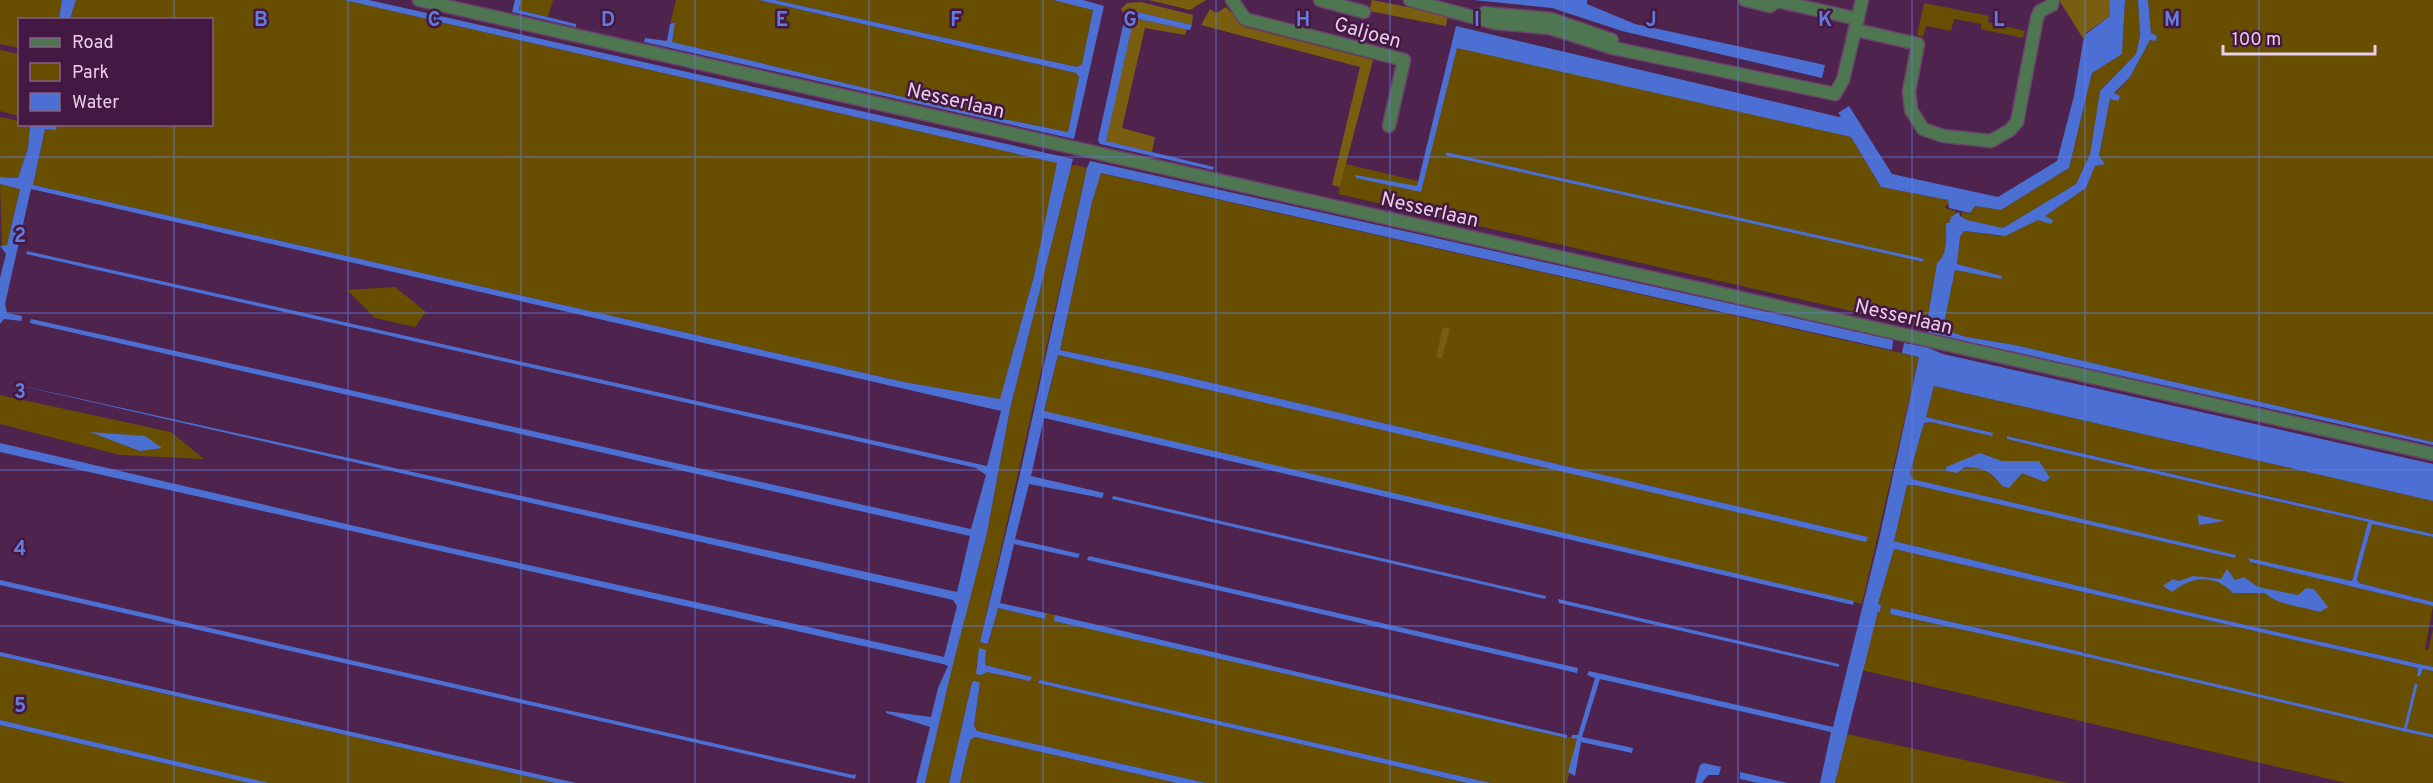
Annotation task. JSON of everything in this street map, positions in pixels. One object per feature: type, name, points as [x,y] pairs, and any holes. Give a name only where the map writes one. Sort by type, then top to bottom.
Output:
[{"type":"street","name":"Nesserlaan","points":[[418,0],[2433,454]]},
{"type":"street","name":"Galjoen","points":[[1232,0],[1245,19],[1404,60],[1389,126]]},
{"type":"street","name":"Galjoen","points":[[1320,0],[1364,12]]},
{"type":"street","points":[[1410,0],[1454,10],[1551,19],[1662,57],[1835,94],[1843,80],[1862,0]]},
{"type":"street","points":[[1749,0],[1770,6],[1777,1],[1918,44],[1909,91],[1911,110],[1923,129],[1943,136],[1991,141],[2010,130],[2017,122],[2037,18],[2040,11],[2052,5],[2053,0]]},
{"type":"green space","points":[[0,0],[62,0],[59,18],[18,18],[18,48],[0,44]]},
{"type":"green space","points":[[76,0],[344,0],[1058,163],[1034,276],[1000,400],[904,382],[33,185],[45,129],[54,126],[213,126],[213,18],[70,18]]},
{"type":"green space","points":[[521,0],[553,0],[548,17],[519,10]]},
{"type":"green space","points":[[676,0],[759,0],[1076,73],[1079,77],[1068,132],[954,109],[671,42],[674,22],[670,24]]},
{"type":"green space","points":[[775,0],[1053,0],[1093,9],[1082,64],[1077,67]]},
{"type":"green space","points":[[2125,0],[2138,0],[2140,36],[2136,54],[2100,91],[2090,154],[2076,184],[2003,228],[1967,221],[1961,216],[1962,212],[1973,214],[1970,213],[1971,209],[1975,206],[2001,210],[2069,168],[2092,73],[2122,54]]},
{"type":"green space","points":[[2148,0],[2433,0],[2433,442],[2015,345],[1966,337],[1943,329],[1955,270],[2002,277],[1957,264],[1960,237],[1964,231],[1999,236],[2044,216],[2086,188],[2099,156],[2110,99],[2130,77],[2150,40],[2156,41],[2151,33]]},
{"type":"green space","points":[[1924,3],[1989,16],[1988,22],[2025,31],[2023,38],[1981,29],[1981,24],[1954,19],[1951,31],[1926,26],[1923,37],[1917,35]]},
{"type":"green space","points":[[1457,47],[1851,137],[1881,187],[1948,200],[1950,204],[1945,208],[1957,214],[1947,223],[1946,245],[1941,260],[1937,263],[1926,328],[1338,194],[1346,164],[1422,182]]},
{"type":"green space","points":[[0,50],[18,54],[18,116],[0,111]]},
{"type":"green space","points":[[0,117],[18,121],[18,126],[30,126],[28,148],[18,178],[0,177]]},
{"type":"green space","points":[[1071,166],[1087,168],[980,642],[989,644],[997,608],[1045,619],[1046,613],[1055,615],[1055,621],[1577,739],[1567,783],[1491,783],[1040,680],[1039,683],[1467,783],[1206,783],[977,731],[974,725],[980,684],[972,682],[949,783],[925,783],[951,668],[987,533],[1010,409]],"holes":[[[986,650],[985,665],[1031,681],[987,672],[975,667]]]},
{"type":"green space","points":[[1100,173],[1919,357],[1862,604],[1044,412],[1058,355],[1866,541],[1867,537],[1161,371],[1060,350]]},
{"type":"green space","points":[[0,184],[20,188],[7,245],[2,247]]},
{"type":"green space","points":[[395,287],[426,312],[415,327],[375,318],[347,290]]},
{"type":"green space","points":[[1934,386],[2433,501],[2433,534],[2008,436],[2007,439],[2368,522],[2352,581],[2249,559],[2250,562],[2433,606],[2425,650],[2428,650],[2433,630],[2433,667],[2153,604],[1894,541],[1907,485],[1914,485],[2236,556],[1912,479],[1910,474],[1924,423],[1931,422],[1993,433],[1926,417]]},
{"type":"green space","points":[[0,395],[171,432],[204,459],[120,455],[0,424]]},
{"type":"green space","points":[[2372,523],[2433,537],[2433,602],[2359,583],[2357,579]]},
{"type":"green space","points":[[1894,549],[2418,668],[2417,675],[2422,669],[2433,671],[2433,783],[2346,783],[1861,670],[1878,611],[1880,611],[1881,606],[1878,604]],"holes":[[[1892,608],[2082,652],[2087,656],[1890,614]]]},
{"type":"green space","points":[[0,656],[556,783],[0,783],[0,725],[219,776],[217,771],[0,720]]},
{"type":"green space","points":[[1847,734],[2068,783],[1835,783]]},
{"type":"green space","points":[[975,737],[1177,783],[960,783],[970,739]]},
{"type":"shaded area","points":[[1149,0],[1206,0],[1190,10]]},
{"type":"shaded area","points":[[1372,0],[1448,15],[1446,26],[1369,11]]},
{"type":"shaded area","points":[[2059,0],[2109,0],[2110,16],[2086,33],[2084,40]]},
{"type":"shaded area","points":[[1141,2],[1193,15],[1192,25],[1129,10],[1125,16],[1121,9],[1127,3]]},
{"type":"shaded area","points":[[1226,7],[1245,27],[1373,60],[1340,187],[1332,185],[1360,67],[1201,25],[1210,9],[1216,13]]},
{"type":"shaded area","points":[[1134,18],[1187,29],[1185,35],[1145,28],[1122,128],[1155,137],[1152,152],[1105,141]]},
{"type":"shaded area","points":[[1443,327],[1450,329],[1442,358],[1436,357]]},
{"type":"water","points":[[62,0],[76,0],[70,18],[59,18]]},
{"type":"water","points":[[344,0],[369,0],[1073,159],[1010,409],[987,533],[925,783],[916,783],[930,727],[886,713],[886,711],[931,717],[938,688],[948,666],[943,664],[0,452],[0,443],[415,540],[944,657],[957,606],[953,600],[0,381],[957,592],[970,536],[30,323],[31,319],[971,529],[986,475],[976,468],[26,254],[27,251],[987,466],[1001,411],[31,189],[5,304],[7,313],[22,316],[22,321],[4,319],[0,324],[0,278],[6,254],[0,246],[7,245],[20,189],[0,184],[0,177],[18,178],[28,148],[30,126],[57,126],[56,130],[45,129],[33,185],[904,382],[1000,399],[1034,276],[1057,163]]},
{"type":"water","points":[[515,0],[521,0],[519,10],[576,24],[576,27],[512,12]]},
{"type":"water","points":[[759,0],[775,0],[1077,67],[1082,64],[1093,10],[1053,0],[1083,0],[1104,6],[1074,139],[644,42],[645,38],[667,41],[670,24],[675,22],[672,42],[954,109],[1068,132],[1079,77],[1076,73]]},
{"type":"water","points":[[1473,0],[1587,0],[1587,4],[1635,24],[1825,65],[1822,78],[1622,31],[1552,8]]},
{"type":"water","points":[[2109,0],[2125,0],[2122,54],[2092,73],[2069,168],[2001,210],[1975,206],[1970,213],[1949,208],[1948,200],[1881,187],[1851,137],[1457,48],[1421,192],[1356,178],[1355,175],[1417,186],[1456,26],[1839,117],[1841,116],[1838,113],[1849,106],[1892,174],[1998,197],[2057,161],[2074,96],[2083,42],[2086,34],[2110,16]]},
{"type":"water","points":[[2138,0],[2148,0],[2151,33],[2157,36],[2156,41],[2150,40],[2130,77],[2114,93],[2120,96],[2118,101],[2110,99],[2099,156],[2105,164],[2095,166],[2086,188],[2045,216],[2053,220],[2051,224],[2038,220],[2005,236],[1964,231],[1960,237],[1957,264],[2002,276],[2002,279],[1955,270],[1943,329],[1966,337],[2015,345],[2433,442],[2433,445],[1929,333],[1926,328],[1937,263],[1945,250],[1946,223],[1949,223],[1951,217],[1959,212],[1960,216],[1967,220],[2003,228],[2076,184],[2090,154],[2100,91],[2136,54],[2140,36]]},
{"type":"water","points":[[1129,10],[1192,25],[1190,30],[1134,18],[1106,141],[1214,167],[1213,170],[1100,144],[1098,140],[1125,16]]},
{"type":"water","points":[[1090,161],[1893,340],[1892,350],[1101,173],[1092,202],[1060,350],[1161,371],[1868,537],[1866,542],[1058,355],[1044,411],[1854,601],[1853,605],[1044,418],[1031,476],[1104,493],[1102,498],[1029,484],[1015,539],[1080,554],[1078,558],[1014,544],[1000,603],[1046,613],[1045,619],[998,608],[988,644],[980,642]]},
{"type":"water","points":[[1904,343],[1926,347],[1943,354],[2433,464],[2433,501],[1934,386],[1926,417],[1993,433],[1992,436],[1931,422],[1924,423],[1910,473],[1912,479],[2236,555],[2235,558],[1914,485],[1907,485],[1894,541],[2153,604],[2433,667],[2433,671],[2423,669],[2420,676],[2417,676],[2418,668],[1894,549],[1878,604],[1881,605],[1880,612],[1878,611],[1835,783],[1820,783],[1831,732],[1600,679],[1582,737],[1633,748],[1632,753],[1581,742],[1575,776],[1568,772],[1577,739],[1571,738],[1572,735],[1578,735],[1595,678],[1587,675],[1589,671],[1833,727],[1879,539],[1919,357],[1902,353]]},
{"type":"water","points":[[90,432],[145,436],[162,448],[140,451]]},
{"type":"water","points":[[2007,436],[2433,534],[2433,537],[2372,524],[2357,579],[2359,583],[2433,602],[2433,606],[2250,562],[2248,558],[2352,581],[2368,522],[2048,449],[2007,439]]},
{"type":"water","points":[[1980,453],[2002,461],[2039,461],[2050,478],[2045,482],[2022,473],[2009,488],[2002,486],[1982,469],[1965,467],[1957,473],[1946,471],[1946,467]]},
{"type":"water","points":[[1113,496],[1546,596],[1545,599],[1112,499]]},
{"type":"water","points":[[2198,515],[2225,521],[2199,525]]},
{"type":"water","points":[[1089,556],[1578,668],[1577,673],[1087,560]]},
{"type":"water","points":[[2227,569],[2235,580],[2244,577],[2258,587],[2298,595],[2306,588],[2314,589],[2328,607],[2320,612],[2277,601],[2265,593],[2233,593],[2211,580],[2196,580],[2172,592],[2163,586],[2173,579],[2179,581],[2193,576],[2221,579]]},
{"type":"water","points":[[0,580],[856,774],[855,779],[0,585]]},
{"type":"water","points":[[1558,599],[1839,664],[1839,667],[1559,603]]},
{"type":"water","points":[[1891,608],[2082,652],[2088,657],[1890,614]]},
{"type":"water","points":[[1055,615],[1567,735],[1567,738],[1054,621]]},
{"type":"water","points":[[979,648],[986,650],[985,665],[1032,677],[1030,681],[987,672],[981,675],[976,674]]},
{"type":"water","points":[[0,652],[576,783],[556,783],[0,656]]},
{"type":"water","points":[[1040,680],[1491,783],[1467,783],[1038,683]]},
{"type":"water","points":[[972,682],[980,683],[974,725],[977,731],[1206,783],[1177,783],[975,737],[970,740],[960,783],[949,783]]},
{"type":"water","points":[[0,720],[269,783],[249,783],[0,725]]},
{"type":"water","points":[[1704,763],[1721,767],[1719,775],[1708,775],[1702,783],[1695,783],[1700,765]]},
{"type":"water","points":[[1740,772],[1788,783],[1758,783],[1740,779]]},
{"type":"waterway","points":[[1447,154],[1922,260]]},
{"type":"waterway","points":[[2086,655],[2405,730],[2416,685]]},
{"type":"waterway","points":[[2405,730],[2433,736]]}]
